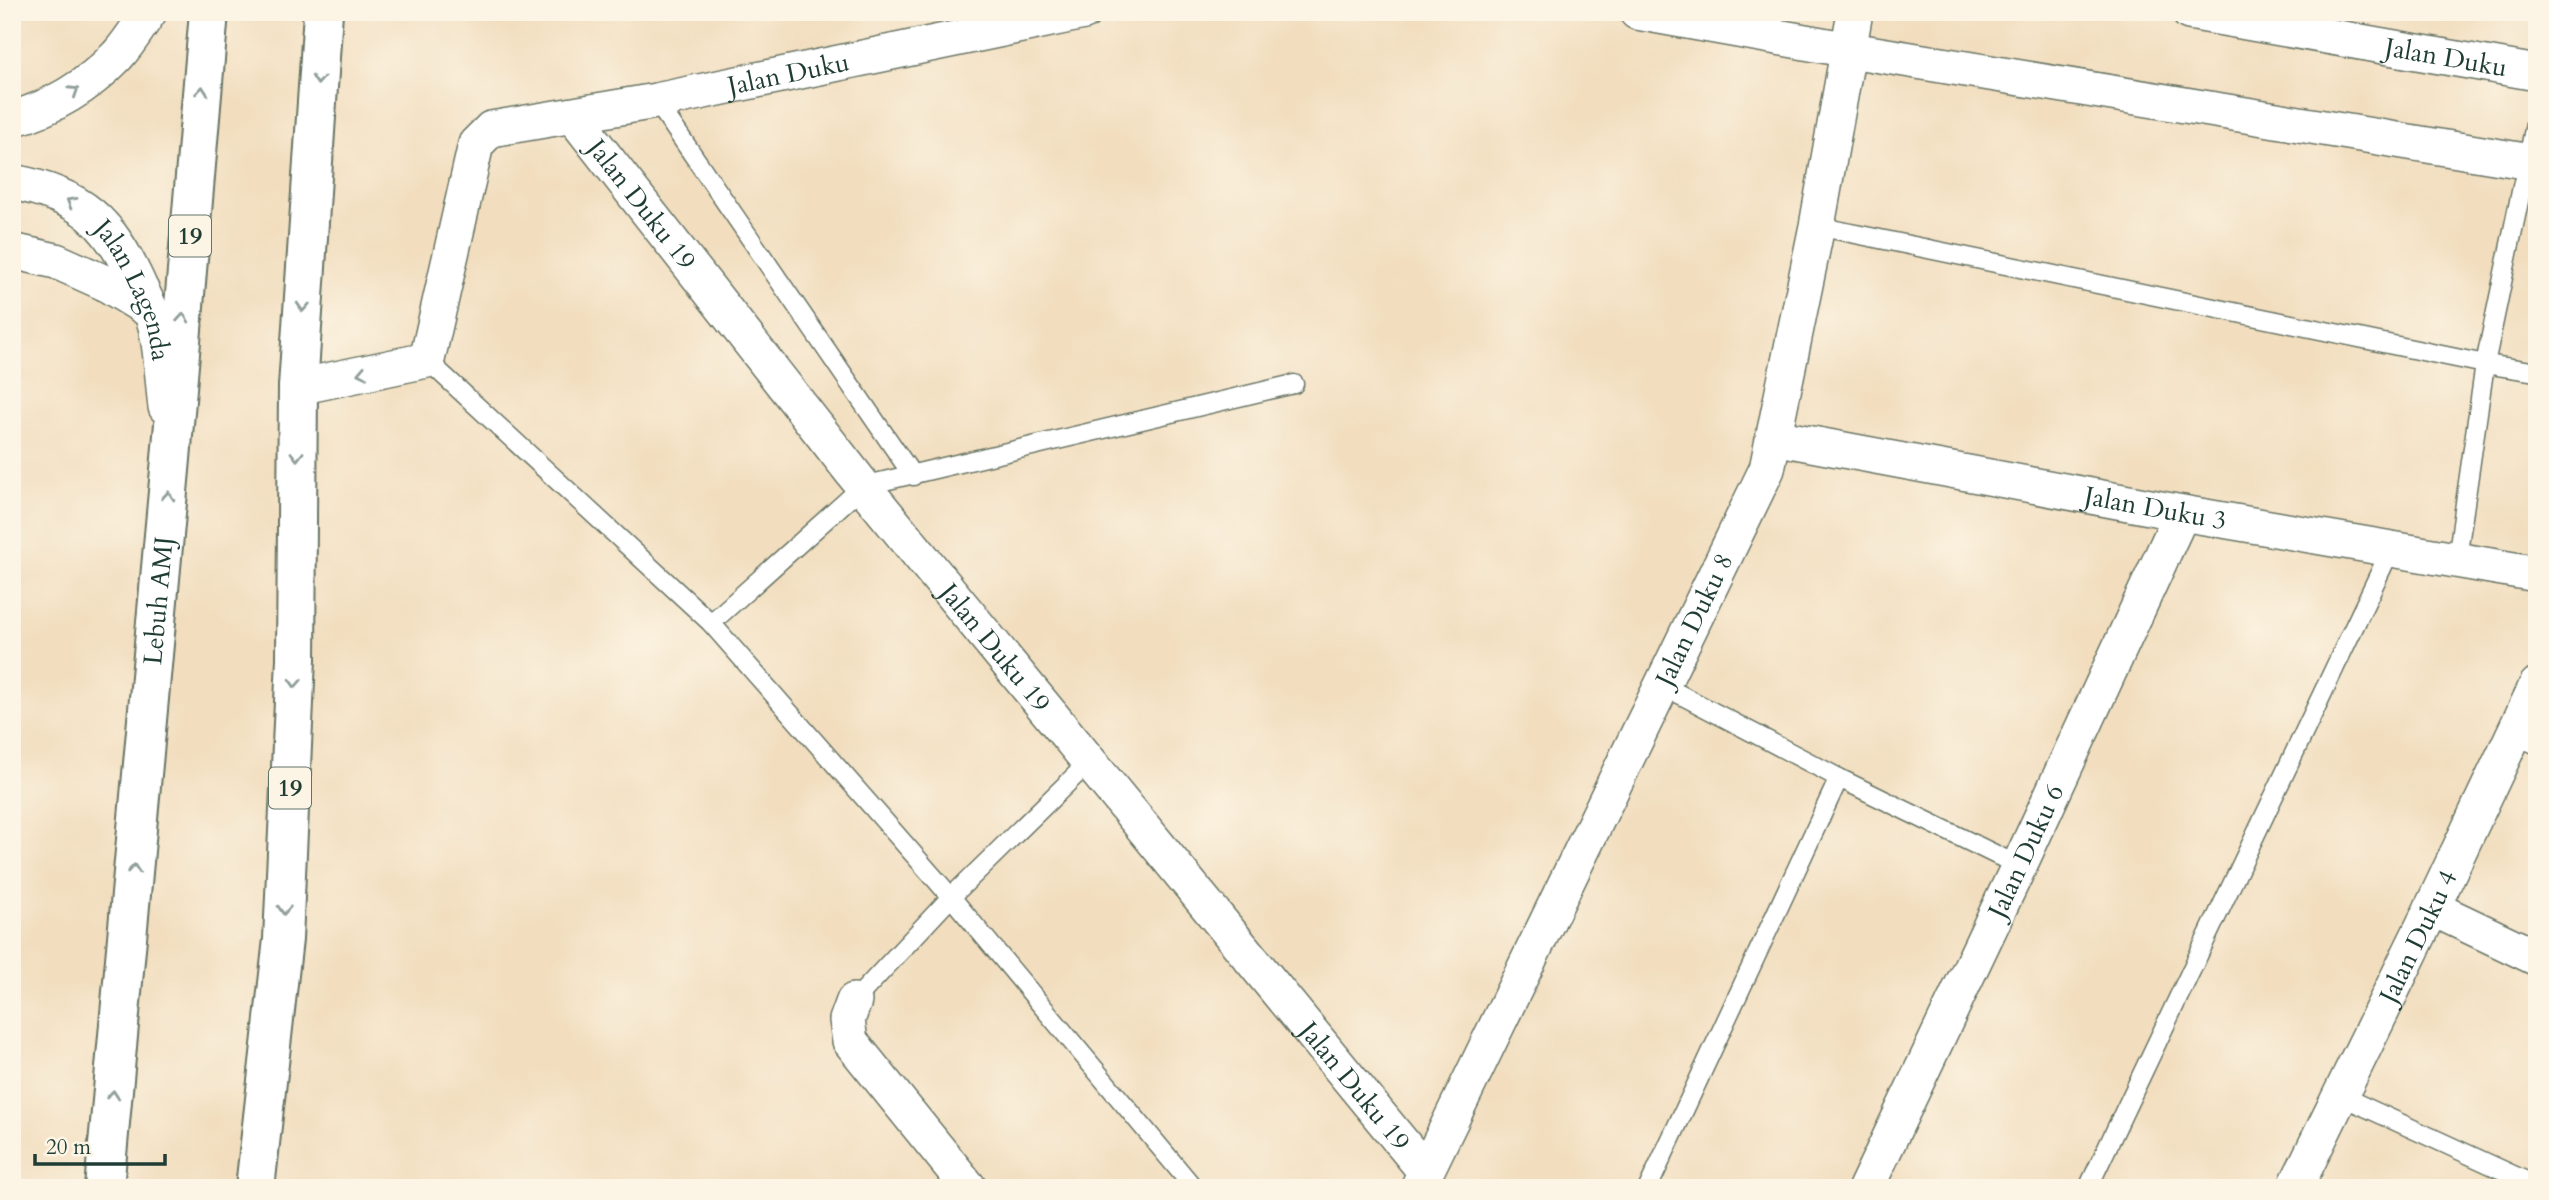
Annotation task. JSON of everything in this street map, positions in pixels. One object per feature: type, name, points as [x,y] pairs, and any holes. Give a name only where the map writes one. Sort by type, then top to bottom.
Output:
[{"type":"highway","name":"Lebuh AMJ","points":[[104,1188],[209,12]]},
{"type":"highway","name":"19","points":[[255,1188],[283,939],[296,659],[298,387],[323,12]]},
{"type":"street","points":[[12,120],[41,111],[81,87],[118,55],[149,12]]},
{"type":"street","name":"Jalan Duku","points":[[427,360],[477,144],[491,129],[656,101],[1084,12]]},
{"type":"street","points":[[1637,12],[1850,50],[2533,162]]},
{"type":"street","name":"Jalan Duku 8","points":[[1422,1179],[1767,469],[1817,226],[1855,12]]},
{"type":"street","name":"Jalan Duku","points":[[2189,12],[2537,73]]},
{"type":"street","name":"Jalan Duku 19","points":[[573,116],[863,486],[1422,1179]]},
{"type":"street","name":"Jalan Lagenda","points":[[12,182],[47,188],[86,211],[110,231],[127,259],[157,329],[171,459]]},
{"type":"street","points":[[12,251],[56,261],[105,283],[151,311]]},
{"type":"street","points":[[298,387],[427,360]]},
{"type":"street","name":"Jalan Duku 3","points":[[1774,438],[2182,513],[2537,574]]},
{"type":"street","name":"Jalan Duku 6","points":[[1866,1188],[2182,513]]},
{"type":"street","name":"Jalan Duku 4","points":[[2295,1188],[2432,908],[2525,740],[2537,685]]},
{"type":"street","points":[[2432,908],[2537,958]]},
{"type":"street","points":[[854,1001],[847,1020],[850,1041],[970,1188]]},
{"type":"lane","points":[[656,101],[913,476]]},
{"type":"lane","points":[[2457,559],[2485,364],[2533,162],[2537,115]]},
{"type":"lane","points":[[1817,226],[2485,364],[2537,372]]},
{"type":"lane","points":[[427,360],[711,622],[951,897],[1194,1188]]},
{"type":"lane","points":[[711,622],[863,486],[1294,384]]},
{"type":"lane","points":[[2088,1188],[2391,549]]},
{"type":"lane","points":[[1662,685],[1839,778],[2019,866]]},
{"type":"lane","points":[[854,1001],[951,897],[1088,763]]},
{"type":"lane","points":[[1648,1188],[1839,778]]},
{"type":"lane","points":[[2341,1096],[2537,1186]]}]
